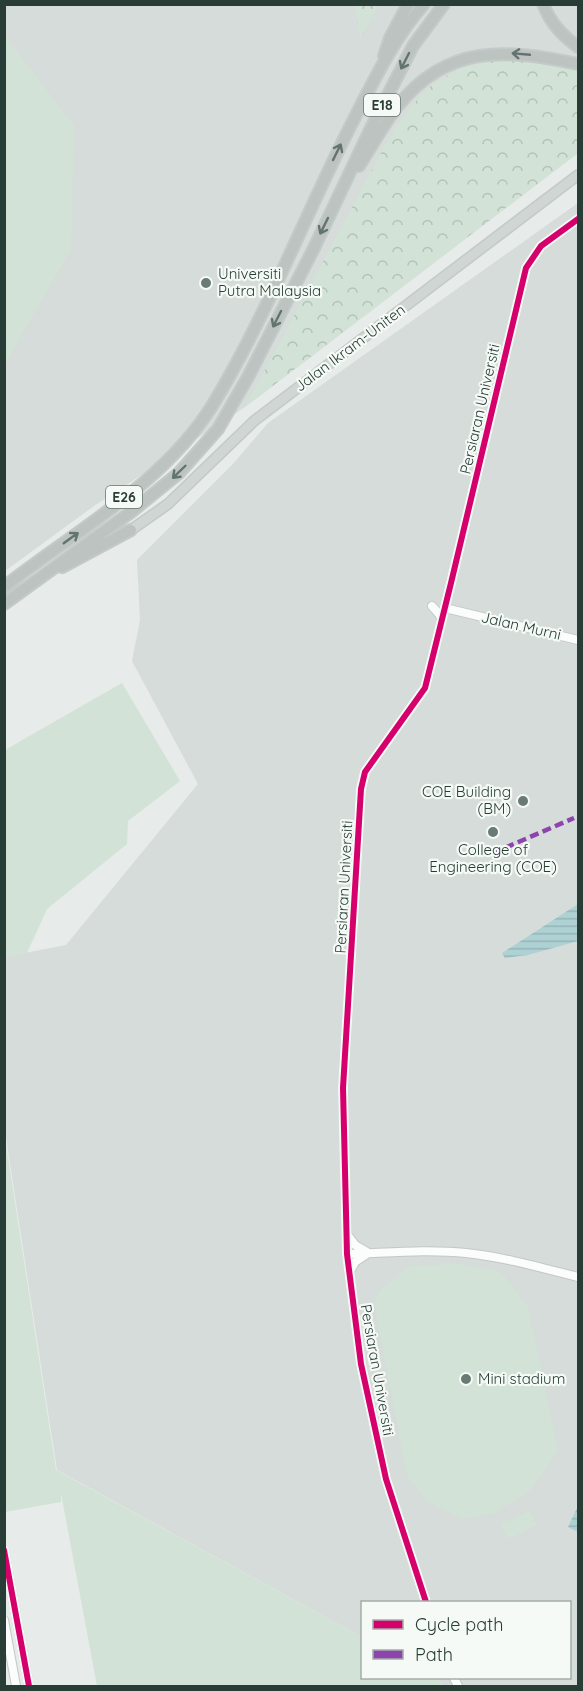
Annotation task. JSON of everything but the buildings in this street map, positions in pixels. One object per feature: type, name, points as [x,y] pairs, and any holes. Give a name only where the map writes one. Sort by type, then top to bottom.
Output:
[{"type":"highway","points":[[377,73],[390,38],[408,4]]},
{"type":"highway","name":"E18","points":[[296,240],[377,73],[424,4]]},
{"type":"highway","name":"E18","points":[[314,248],[413,46],[444,4]]},
{"type":"highway","points":[[543,4],[548,18],[563,36],[579,47]]},
{"type":"highway","points":[[335,203],[399,105],[419,84],[439,71],[462,59],[488,53],[540,55],[579,64]]},
{"type":"highway","name":"E26","points":[[4,587],[120,500],[162,465],[192,433],[211,406],[244,348],[296,240]]},
{"type":"highway","name":"E26","points":[[4,604],[131,512],[179,472],[218,429],[248,377],[314,248]]},
{"type":"highway","points":[[36,580],[130,530]]},
{"type":"main road","name":"Jalan Ikram-Uniten","points":[[130,530],[168,504],[254,421],[579,175]]},
{"type":"street","name":"Persiaran Universiti","points":[[426,1601],[386,1479],[361,1364],[347,1254],[343,1088],[361,789],[365,772],[424,688],[526,268],[541,246],[579,219]]},
{"type":"street","points":[[432,606],[442,621],[463,612]]},
{"type":"street","name":"Jalan Murni","points":[[445,608],[579,640]]},
{"type":"street","points":[[346,1233],[355,1245],[368,1253]]},
{"type":"street","points":[[347,1254],[440,1251],[468,1253],[579,1277]]},
{"type":"street","points":[[349,1273],[355,1262],[368,1253]]},
{"type":"street","points":[[4,1550],[29,1686]]},
{"type":"street","points":[[4,1620],[16,1686]]},
{"type":"shaded area","name":"Universiti Putra Malaysia","points":[[5,5],[578,5],[578,153],[245,407],[94,506],[5,571]]},
{"type":"shaded area","points":[[578,203],[578,1686],[443,1686],[438,1679],[571,1679],[571,1601],[361,1601],[361,1636],[57,1470],[5,1131],[4,957],[66,945],[198,784],[132,661],[140,620],[137,560],[233,464],[268,423]]},
{"type":"green space","points":[[355,5],[379,5],[360,39]]},
{"type":"green space","points":[[5,36],[74,126],[71,249],[5,364]]},
{"type":"green space","points":[[525,58],[578,67],[578,153],[245,407],[395,127],[425,91],[447,75],[484,62]]},
{"type":"green space","points":[[122,683],[180,781],[128,821],[127,844],[47,909],[27,953],[5,957],[5,750]]},
{"type":"green space","points":[[4,1131],[56,1470],[361,1636],[361,1679],[438,1679],[443,1686],[97,1686],[61,1493],[61,1502],[5,1512]]},
{"type":"green space","name":"Mini stadium","points":[[458,1264],[501,1272],[528,1307],[558,1451],[529,1492],[494,1513],[462,1519],[425,1500],[407,1476],[374,1303],[381,1289],[410,1266]]},
{"type":"green space","points":[[530,1511],[537,1525],[508,1539],[500,1524]]},
{"type":"water","points":[[578,904],[578,941],[528,955],[505,958],[502,953]]},
{"type":"water","points":[[578,1506],[578,1532],[568,1527]]},
{"type":"marked path","points":[[493,853],[574,818]]},
{"type":"cycle path","points":[[426,1601],[386,1479],[361,1364],[347,1254],[343,1088],[361,789],[365,772],[425,688],[526,268],[541,246],[578,219]]},
{"type":"cycle path","points":[[4,1550],[29,1686]]},
{"type":"place","name":"Universiti Putra Malaysia","points":[[206,283]]},
{"type":"place","name":"COE Building (BM)","points":[[523,801]]},
{"type":"place","name":"College of Engineering (COE)","points":[[493,832]]},
{"type":"place","name":"Mini stadium","points":[[466,1379]]}]
